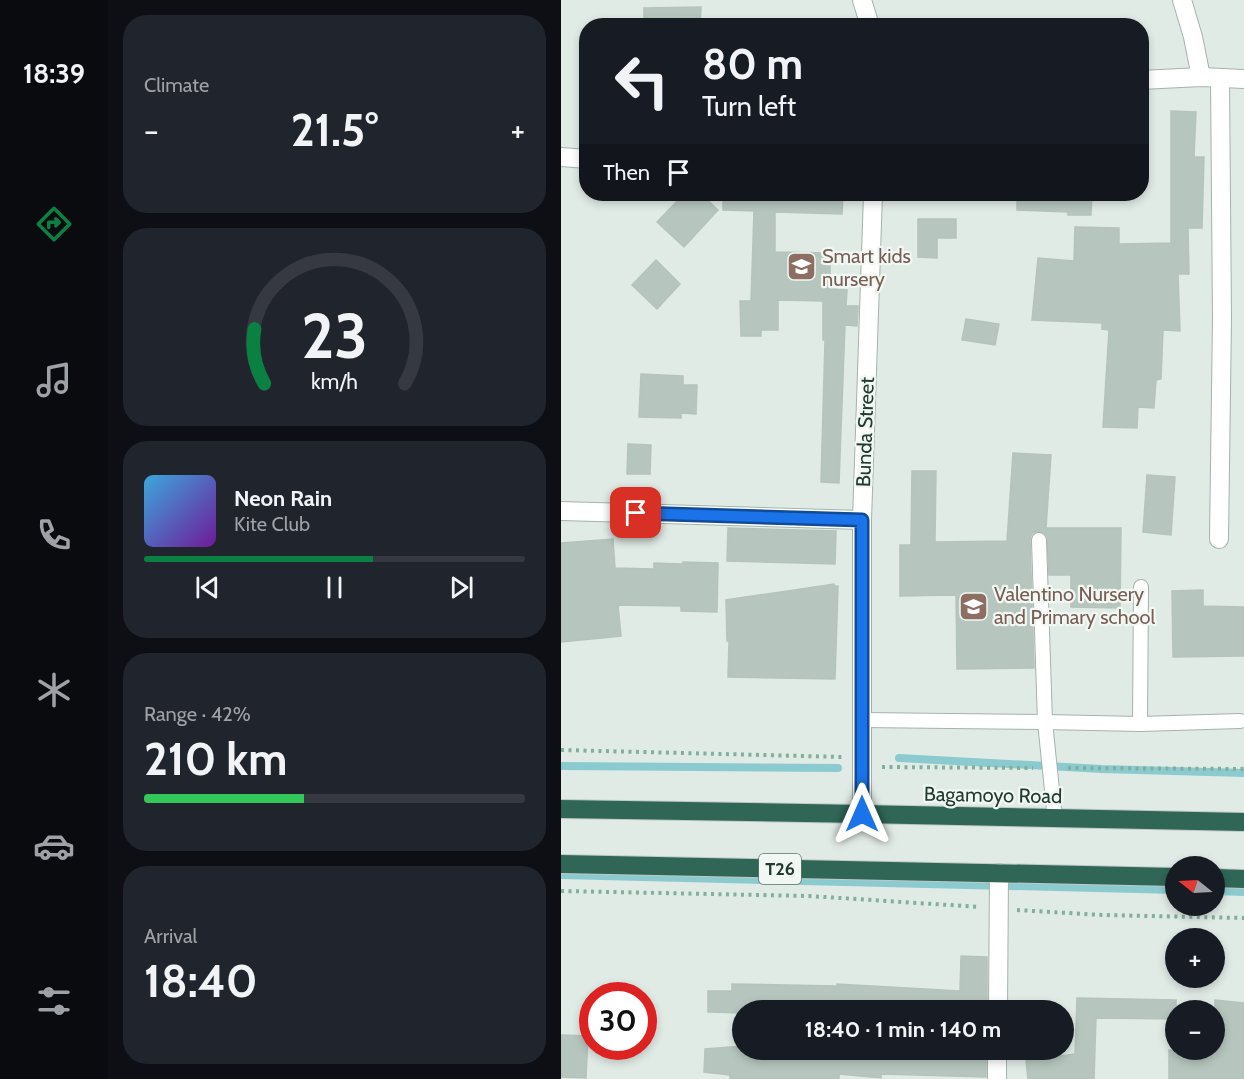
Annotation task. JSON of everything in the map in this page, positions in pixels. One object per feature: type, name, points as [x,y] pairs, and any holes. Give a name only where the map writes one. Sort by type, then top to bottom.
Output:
[{"type":"highway","name":"Bagamoyo Road","points":[[561,809],[1244,822]]},
{"type":"highway","name":"T26","points":[[561,864],[1165,877]]},
{"type":"highway","points":[[1225,878],[1244,879]]},
{"type":"street","points":[[862,0],[868,18]]},
{"type":"street","points":[[1182,0],[1193,37],[1201,77]]},
{"type":"street","points":[[1149,80],[1201,77],[1244,79]]},
{"type":"street","points":[[1219,539],[1223,319],[1220,78]]},
{"type":"street","points":[[561,157],[579,158]]},
{"type":"street","name":"Bunda Street","points":[[862,814],[862,520],[873,201]]},
{"type":"street","points":[[561,510],[862,520]]},
{"type":"street","points":[[998,1000],[999,873]]},
{"type":"street","points":[[997,1060],[997,1079]]},
{"type":"lane","points":[[1039,540],[1045,722],[1055,819]]},
{"type":"lane","points":[[1140,724],[1141,587]]},
{"type":"lane","points":[[862,720],[1140,724],[1241,722]]},
{"type":"path","points":[[561,750],[859,757],[862,767],[1037,768]]},
{"type":"path","points":[[1060,768],[1244,770]]},
{"type":"path","points":[[561,891],[809,896],[985,908]]},
{"type":"path","points":[[1008,909],[1102,915],[1244,918]]},
{"type":"building","points":[[701,7],[700,18],[644,18],[644,8]]},
{"type":"building","points":[[1171,111],[1196,112],[1194,157],[1204,157],[1202,228],[1188,228],[1189,274],[1178,274],[1180,331],[1163,330],[1161,379],[1156,380],[1154,408],[1138,407],[1137,428],[1103,427],[1109,330],[1102,329],[1102,323],[1032,320],[1038,258],[1074,261],[1075,227],[1119,228],[1119,244],[1171,243]]},
{"type":"building","points":[[677,201],[708,201],[718,210],[684,247],[657,222]]},
{"type":"building","points":[[723,201],[843,201],[842,214],[775,212],[775,252],[830,253],[830,289],[847,290],[846,306],[858,306],[857,326],[845,325],[839,483],[821,482],[825,340],[823,340],[823,301],[778,300],[778,330],[761,330],[761,336],[741,336],[740,301],[751,301],[754,211],[723,210]]},
{"type":"building","points":[[1017,201],[1092,201],[1091,215],[1017,210]]},
{"type":"building","points":[[918,219],[956,219],[956,238],[937,238],[937,258],[918,257]]},
{"type":"building","points":[[656,260],[680,284],[657,309],[632,285]]},
{"type":"building","points":[[966,319],[999,324],[995,345],[962,340]]},
{"type":"building","points":[[641,374],[683,376],[683,385],[697,385],[696,414],[681,413],[681,418],[639,417]]},
{"type":"building","points":[[628,444],[651,445],[650,474],[627,474]]},
{"type":"building","points":[[1013,453],[1051,455],[1046,528],[1121,528],[1120,608],[1071,607],[1071,575],[1049,575],[1047,536],[1043,532],[1035,532],[1031,535],[1030,540],[1034,668],[957,669],[956,595],[900,596],[900,545],[911,545],[912,471],[936,471],[935,542],[1007,541]]},
{"type":"building","points":[[1147,475],[1175,477],[1171,535],[1143,532]]},
{"type":"building","points":[[728,528],[836,531],[835,564],[727,561]]},
{"type":"building","points":[[613,539],[615,568],[654,569],[654,563],[718,563],[717,612],[681,611],[681,606],[618,605],[621,636],[561,642],[561,543]]},
{"type":"building","points":[[834,584],[838,586],[835,679],[728,677],[729,641],[727,641],[726,600]]},
{"type":"building","points":[[1203,590],[1203,606],[1244,607],[1244,656],[1173,657],[1172,591]]},
{"type":"building","points":[[961,956],[987,957],[987,1000],[732,1000],[732,1013],[708,1012],[708,991],[732,991],[732,984],[837,986],[837,984],[960,991]]},
{"type":"building","points":[[1077,998],[1176,1000],[1165,1000],[1165,1019],[1096,1018],[1094,1079],[1028,1079],[1026,1061],[1074,1060]]},
{"type":"building","points":[[1225,1001],[1244,1003],[1244,1079],[1169,1079],[1169,1060],[1225,1060]]},
{"type":"building","points":[[561,1035],[579,1036],[579,1060],[587,1060],[586,1078],[561,1077]]},
{"type":"building","points":[[732,1047],[732,1060],[986,1060],[986,1077],[881,1074],[881,1078],[839,1074],[839,1079],[730,1079],[730,1075],[704,1072],[705,1049]]},
{"type":"waterway","points":[[899,758],[1102,769],[1244,773]]},
{"type":"waterway","points":[[561,766],[838,768]]},
{"type":"waterway","points":[[561,875],[1165,890]]},
{"type":"waterway","points":[[1225,891],[1244,892]]},
{"type":"place","name":"Smart kids nursery","points":[[801,267]]},
{"type":"place","name":"Valentino Nursery and Primary school","points":[[973,606]]},
{"type":"route","points":[[636,513],[862,520],[862,814]]}]
